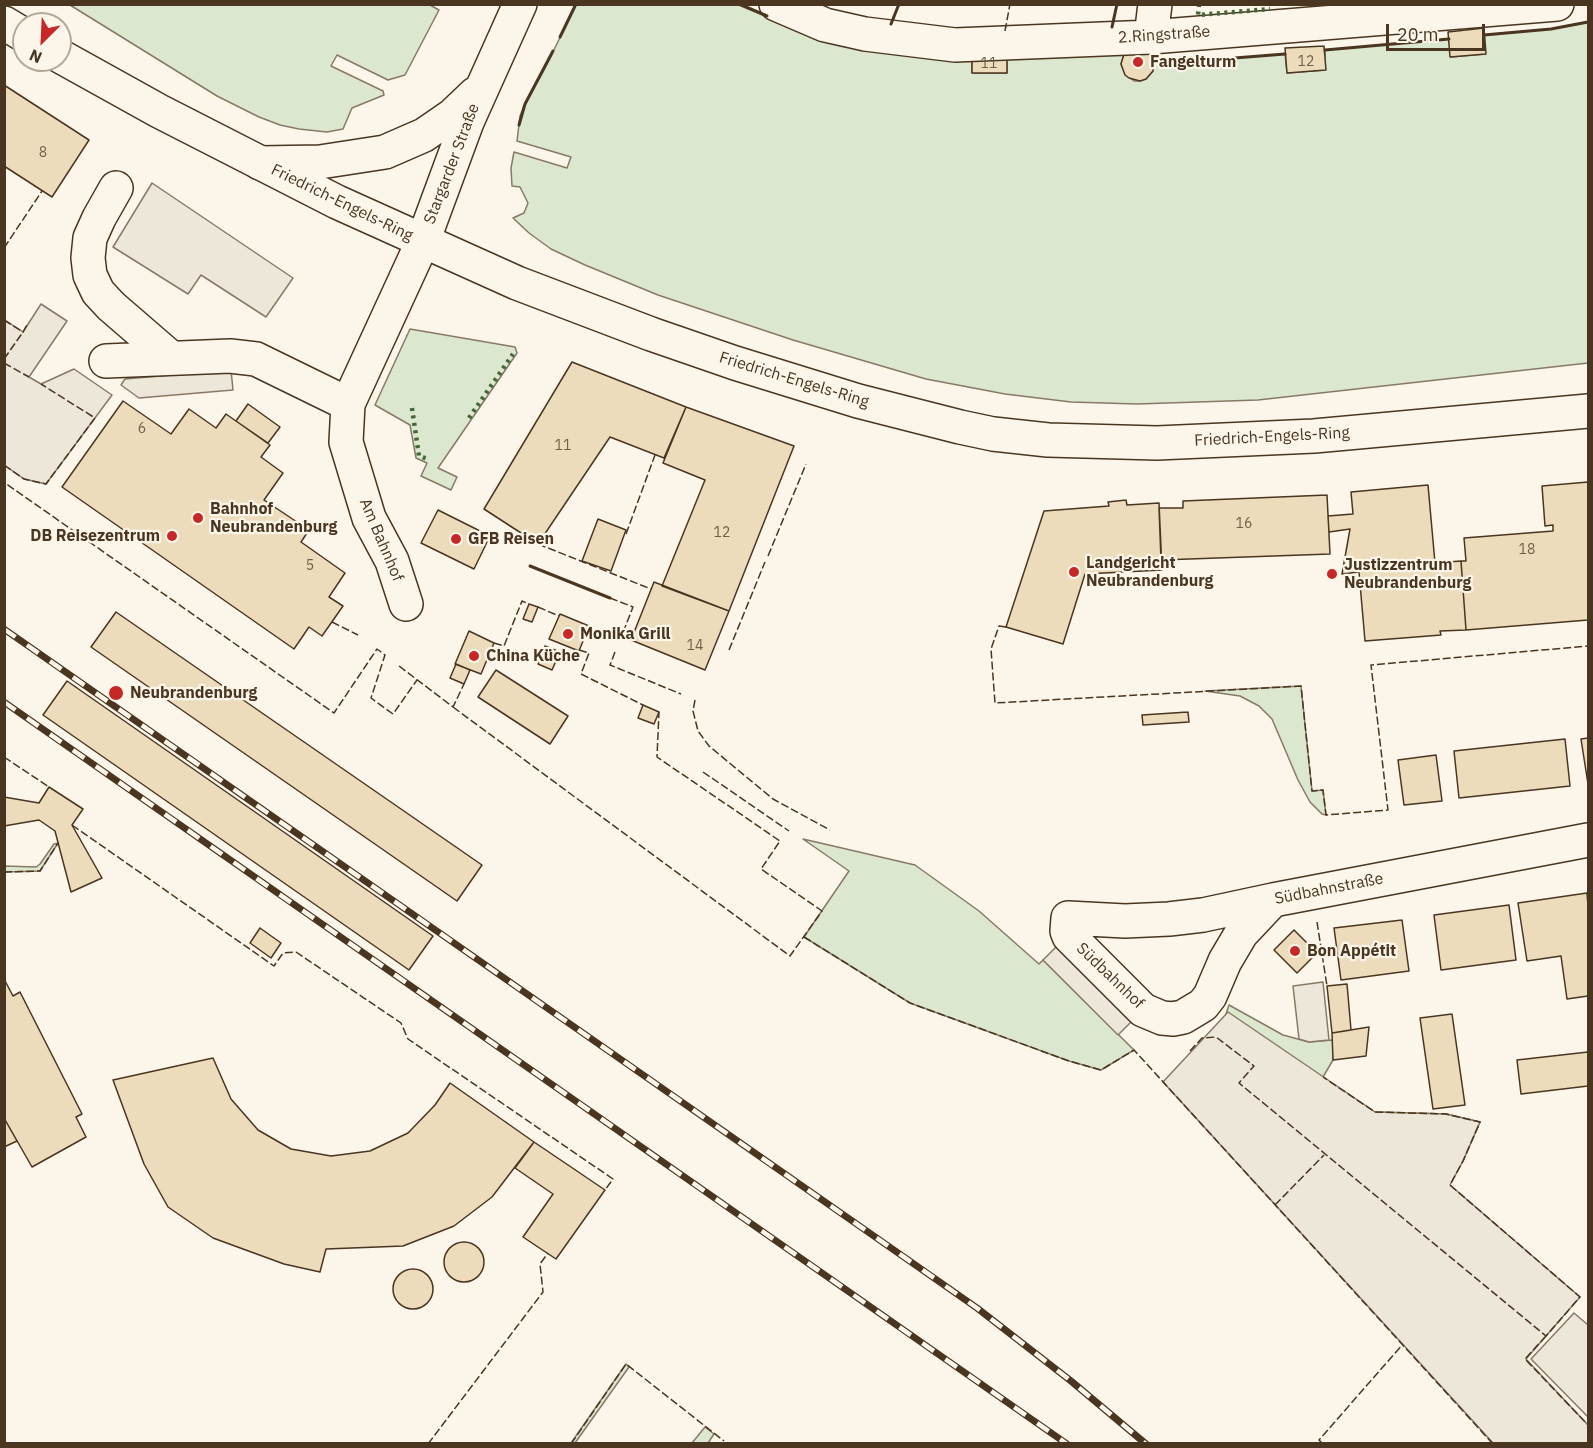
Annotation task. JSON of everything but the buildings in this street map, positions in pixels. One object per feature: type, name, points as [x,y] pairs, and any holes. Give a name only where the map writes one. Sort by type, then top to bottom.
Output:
[{"type":"street","name":"Stargarder Straße","points":[[423,241],[467,122],[520,4]]},
{"type":"street","name":"2.Ringstraße","points":[[776,4],[825,25],[865,34],[955,45],[1151,37],[1557,4]]},
{"type":"street","points":[[1151,37],[1155,4]]},
{"type":"street","name":"Friedrich-Engels-Ring","points":[[72,63],[138,100],[356,211],[517,284],[735,363],[891,410],[993,434],[1048,440],[1157,443],[1314,436],[1588,411]]},
{"type":"street","name":"Stargarder Straße","points":[[260,163],[321,162],[385,152],[424,135],[453,115],[482,86]]},
{"type":"street","points":[[116,188],[90,238],[88,258],[90,275],[98,292],[111,306],[170,357]]},
{"type":"street","name":"Am Bahnhof","points":[[406,604],[392,561],[369,518],[346,442],[348,404],[423,241]]},
{"type":"street","points":[[106,361],[230,356],[256,359],[348,404]]},
{"type":"street","name":"Südbahnstraße","points":[[1068,918],[1125,921],[1203,915],[1588,840]]},
{"type":"street","name":"Südbahnhof","points":[[1068,918],[1069,936],[1158,1014],[1184,1017],[1203,1005],[1210,996],[1237,940],[1273,900]]},
{"type":"green space","points":[[428,4],[439,10],[405,75],[388,80],[337,55],[331,66],[383,91],[384,95],[352,108],[343,129],[327,132],[280,125],[259,117],[217,96],[70,5]]},
{"type":"green space","points":[[576,5],[739,5],[813,35],[972,55],[972,73],[1007,73],[1007,55],[1124,54],[1121,64],[1125,74],[1134,81],[1146,79],[1153,71],[1154,59],[1222,59],[1285,54],[1287,73],[1325,70],[1325,50],[1449,39],[1451,57],[1485,54],[1484,35],[1551,29],[1588,22],[1588,363],[1258,400],[1137,404],[1071,402],[1005,394],[926,379],[793,340],[658,295],[551,249],[513,218],[524,213],[528,203],[520,187],[512,186],[511,168],[514,152],[567,168],[571,157],[517,141],[520,116],[525,104]]},
{"type":"green space","points":[[410,329],[515,347],[517,353],[438,468],[457,477],[451,490],[421,476],[427,463],[416,458],[410,425],[375,405]]},
{"type":"green space","points":[[1301,686],[1312,791],[1323,790],[1326,815],[1310,802],[1272,719],[1259,706],[1240,696],[1205,691]]},
{"type":"green space","points":[[803,839],[915,865],[979,911],[1039,964],[1043,960],[1134,1050],[1101,1070],[1069,1061],[910,1003],[804,937],[849,871]]},
{"type":"green space","points":[[58,843],[40,871],[5,872],[4,866],[36,867],[54,844]]},
{"type":"green space","points":[[1229,1005],[1283,1035],[1309,1042],[1333,1040],[1333,1060],[1323,1077],[1375,1112],[1446,1114],[1480,1122],[1463,1161],[1424,1131],[1395,1142],[1226,1014]]},
{"type":"green space","points":[[626,1364],[629,1367],[575,1443],[571,1443]]},
{"type":"green space","points":[[705,1427],[714,1434],[708,1443],[692,1443]]},
{"type":"shaded area","points":[[152,183],[293,278],[266,317],[201,275],[188,294],[113,247]]},
{"type":"shaded area","points":[[41,304],[67,321],[29,377],[41,384],[74,369],[112,395],[46,484],[24,479],[4,465],[5,320],[23,332]]},
{"type":"shaded area","points":[[231,370],[233,390],[139,398],[121,385],[125,379]]},
{"type":"shaded area","points":[[1060,943],[1135,1018],[1118,1035],[1043,960]]},
{"type":"shaded area","points":[[1323,982],[1329,1040],[1309,1042],[1299,1039],[1293,986]]},
{"type":"shaded area","points":[[1228,1012],[1375,1112],[1446,1114],[1480,1122],[1450,1185],[1580,1297],[1526,1359],[1588,1425],[1588,1443],[1493,1443],[1163,1082]]},
{"type":"shaded area","points":[[1574,1313],[1588,1325],[1588,1417],[1531,1359]]},
{"type":"railway","points":[[4,629],[977,1308],[1071,1381],[1146,1444]]},
{"type":"railway","points":[[4,702],[1067,1444]]},
{"type":"hedge","points":[[1199,4],[1198,15],[1270,9]]},
{"type":"hedge","points":[[469,418],[513,354]]},
{"type":"hedge","points":[[412,408],[419,456],[428,459]]},
{"type":"fence","points":[[1005,31],[1010,4]]},
{"type":"fence","points":[[4,248],[42,191]]},
{"type":"fence","points":[[4,320],[23,332],[27,325]]},
{"type":"fence","points":[[4,359],[23,332]]},
{"type":"fence","points":[[4,363],[29,377]]},
{"type":"fence","points":[[4,465],[24,479],[46,484],[95,418],[41,384]]},
{"type":"fence","points":[[626,534],[655,455]]},
{"type":"fence","points":[[768,556],[806,464]]},
{"type":"fence","points":[[4,475],[5,483],[334,713],[377,649],[385,655],[371,698],[393,714],[417,680]]},
{"type":"fence","points":[[538,544],[651,589]]},
{"type":"fence","points":[[729,650],[765,562]]},
{"type":"fence","points":[[610,598],[633,607],[620,640]]},
{"type":"fence","points":[[494,643],[504,646],[522,601],[529,604]]},
{"type":"fence","points":[[538,607],[559,616]]},
{"type":"fence","points":[[332,622],[358,635]]},
{"type":"fence","points":[[1006,627],[999,626],[991,649],[995,703],[1301,686],[1312,791],[1323,790],[1326,815],[1388,810],[1371,665],[1588,646]]},
{"type":"fence","points":[[579,650],[589,653],[581,674],[643,705]]},
{"type":"fence","points":[[615,652],[610,665],[681,694]]},
{"type":"fence","points":[[399,666],[453,707],[464,684]]},
{"type":"fence","points":[[695,700],[693,711],[698,731],[709,746],[773,799],[830,830]]},
{"type":"fence","points":[[453,707],[790,956],[822,911],[761,869],[780,841],[657,757],[659,712]]},
{"type":"fence","points":[[4,757],[49,787]]},
{"type":"fence","points":[[703,772],[789,831]]},
{"type":"fence","points":[[72,825],[274,966],[283,953],[296,952],[401,1023],[408,1039],[613,1179],[605,1190]]},
{"type":"fence","points":[[4,872],[40,871],[58,843]]},
{"type":"fence","points":[[1317,922],[1327,986]]},
{"type":"fence","points":[[804,937],[910,1003],[1069,1061],[1101,1070],[1134,1050],[1493,1444]]},
{"type":"fence","points":[[1190,1051],[1202,1038],[1216,1037],[1254,1066],[1239,1083],[1546,1336],[1580,1297],[1450,1185],[1480,1122],[1446,1114],[1375,1112],[1323,1077]]},
{"type":"fence","points":[[1275,1205],[1324,1155]]},
{"type":"fence","points":[[428,1444],[543,1292],[540,1264],[548,1253]]},
{"type":"fence","points":[[1546,1336],[1525,1359],[1588,1425]]},
{"type":"fence","points":[[1323,1444],[1319,1440],[1403,1344]]},
{"type":"fence","points":[[571,1444],[626,1364],[724,1441]]},
{"type":"wall","points":[[560,37],[576,4]]},
{"type":"wall","points":[[739,4],[767,16]]},
{"type":"wall","points":[[891,24],[899,4]]},
{"type":"wall","points":[[1112,27],[1117,4]]},
{"type":"wall","points":[[1484,35],[1551,29],[1588,22]]},
{"type":"wall","points":[[1325,50],[1449,39]]},
{"type":"wall","points":[[519,125],[525,104],[553,51]]},
{"type":"wall","points":[[1154,59],[1222,59],[1285,54]]},
{"type":"wall","points":[[530,566],[610,598]]},
{"type":"place","name":"Fangelturm","points":[[1138,62]]},
{"type":"place","name":"Bahnhof Neubrandenburg","points":[[198,518]]},
{"type":"place","name":"DB Reisezentrum","points":[[172,536]]},
{"type":"place","name":"GFB Reisen","points":[[456,539]]},
{"type":"place","name":"Landgericht Neubrandenburg","points":[[1074,572]]},
{"type":"place","name":"Justizzentrum Neubrandenburg","points":[[1332,574]]},
{"type":"place","name":"Monika Grill","points":[[568,634]]},
{"type":"place","name":"China Küche","points":[[474,656]]},
{"type":"place","name":"Neubrandenburg","points":[[116,693]]},
{"type":"place","name":"Bon Appétit","points":[[1295,951]]}]
